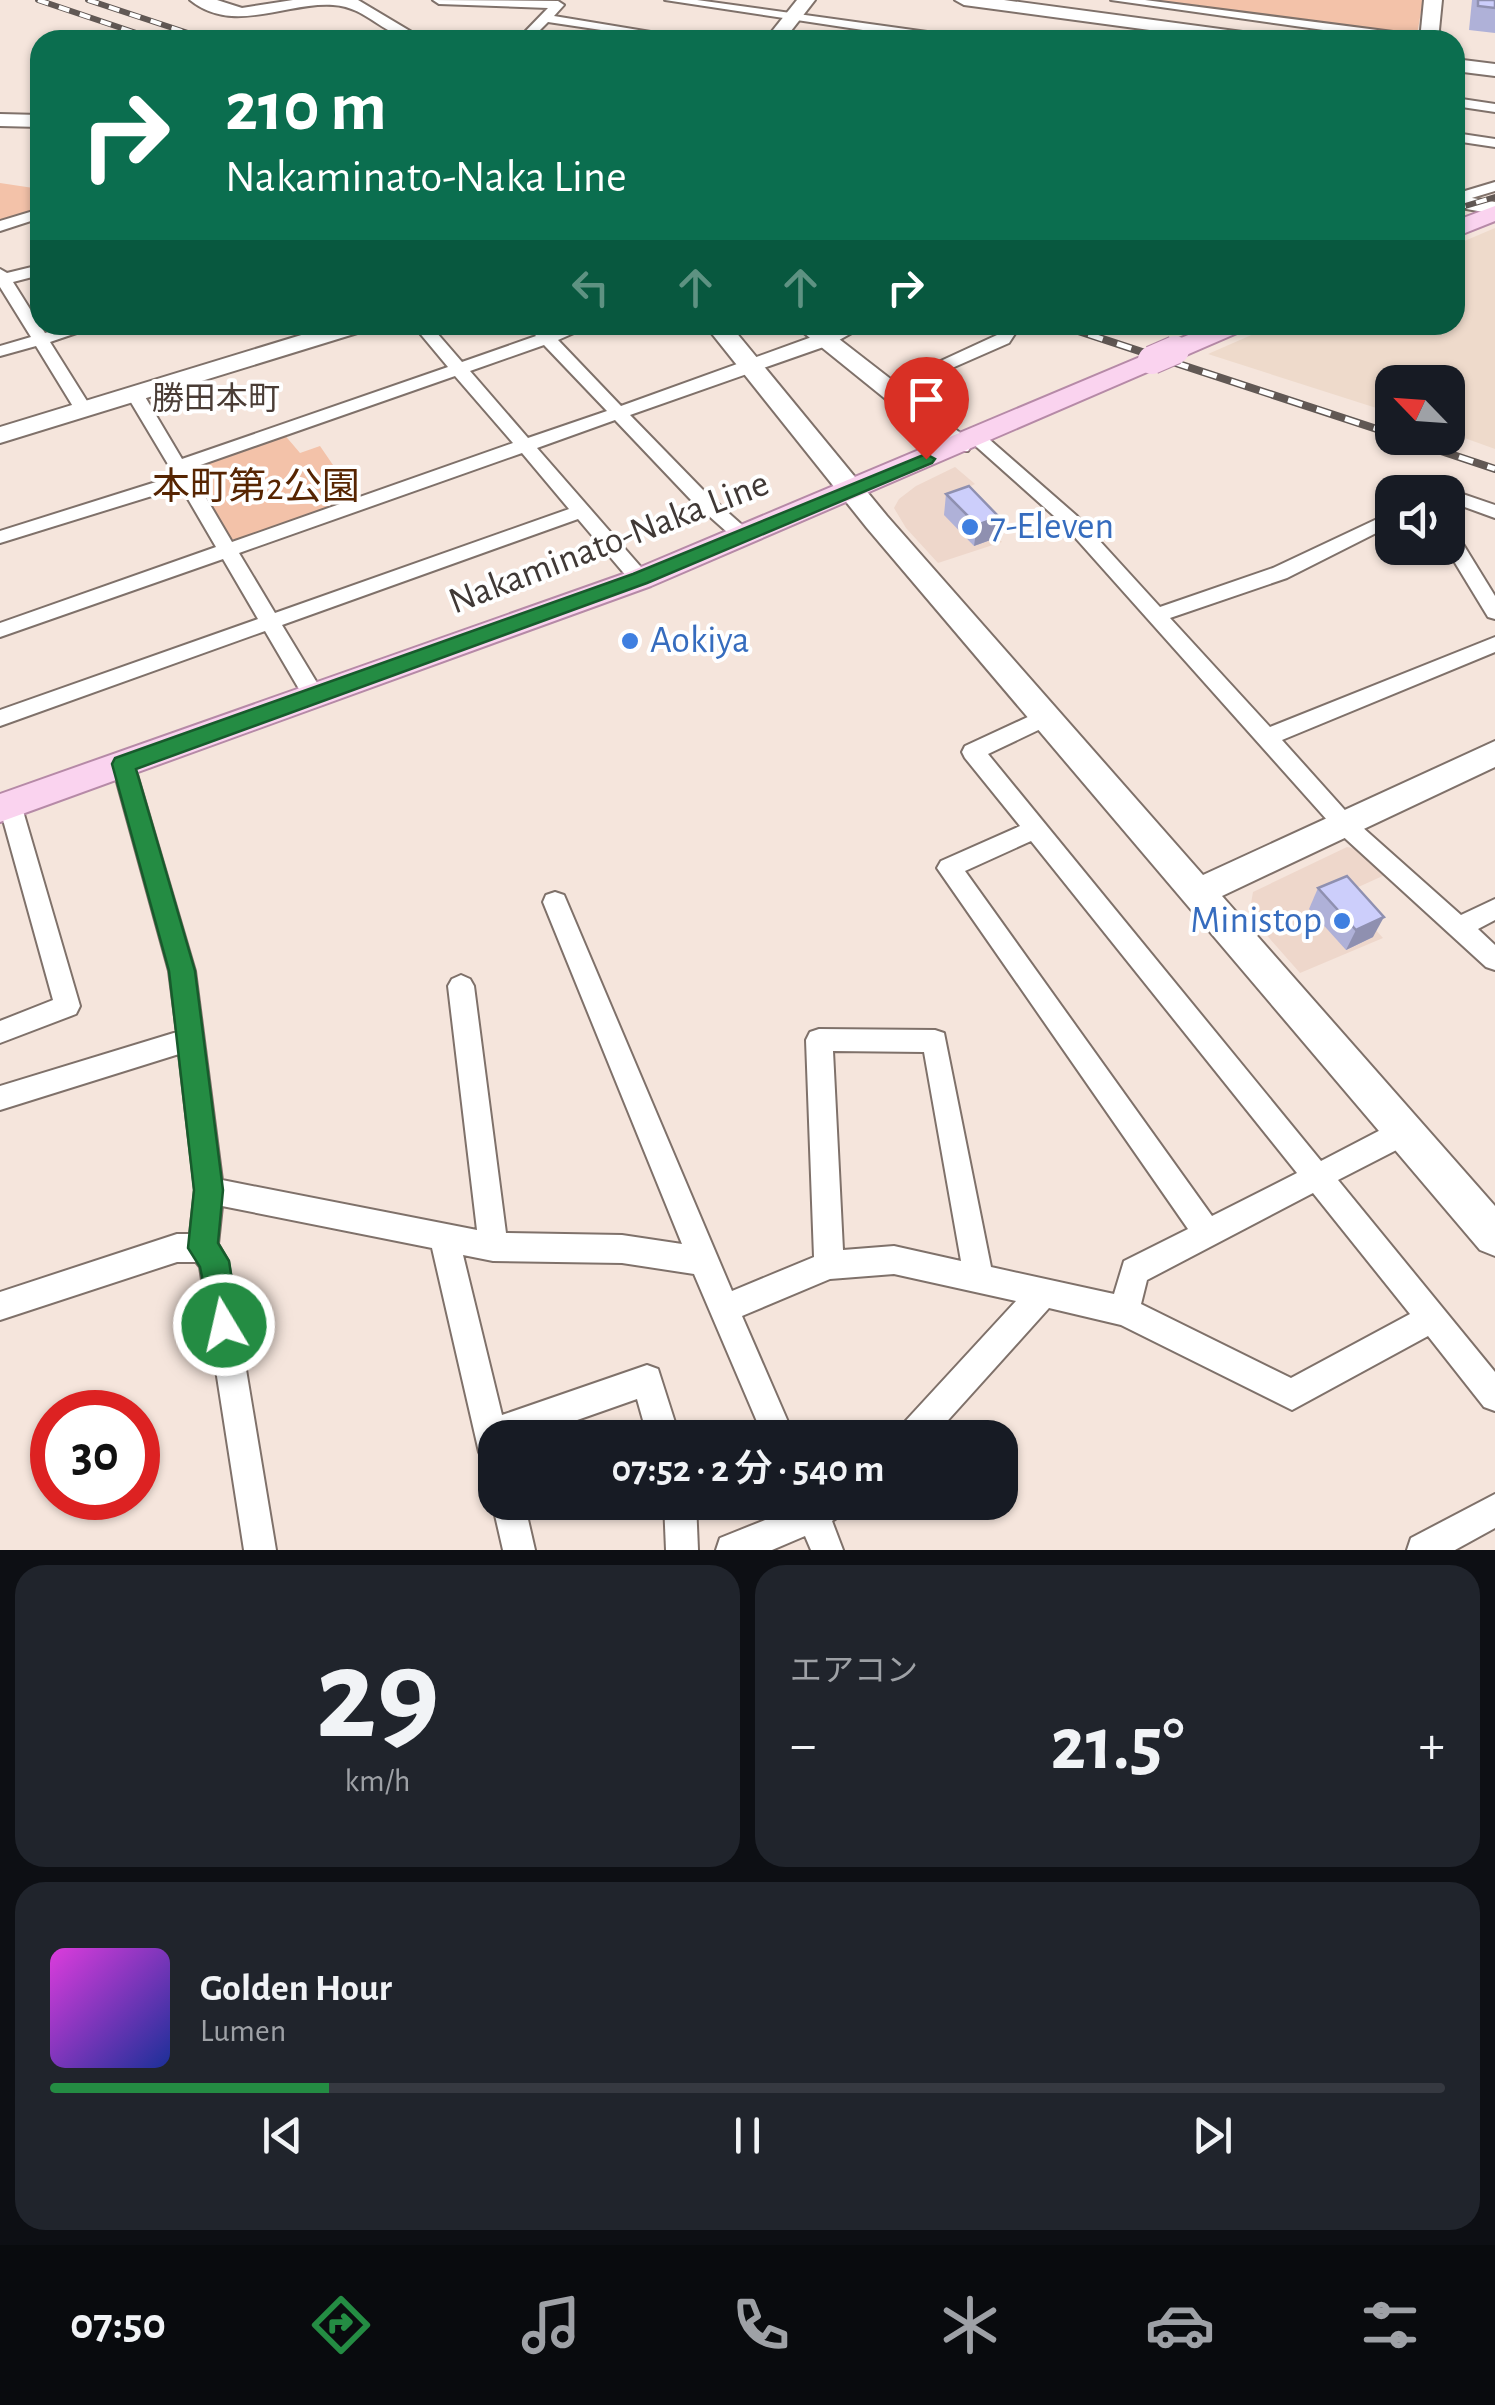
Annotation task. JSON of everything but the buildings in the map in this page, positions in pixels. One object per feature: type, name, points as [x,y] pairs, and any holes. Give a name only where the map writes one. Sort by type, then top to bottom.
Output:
[{"type":"main road","points":[[1465,225],[1495,210]]},
{"type":"main road","name":"Nakaminato-Naka Line","points":[[5,806],[640,579],[1210,335]]},
{"type":"street","points":[[439,0],[561,3]]},
{"type":"street","points":[[671,0],[885,30]]},
{"type":"street","points":[[782,30],[806,0]]},
{"type":"street","points":[[964,0],[1082,8],[1171,30]]},
{"type":"street","points":[[1117,0],[1349,30]]},
{"type":"street","points":[[1428,30],[1433,0]]},
{"type":"street","points":[[212,2],[241,12],[346,1],[400,30]]},
{"type":"street","points":[[533,30],[561,3]]},
{"type":"street","points":[[546,18],[626,30]]},
{"type":"street","points":[[1465,66],[1495,70]]},
{"type":"street","points":[[1465,104],[1495,108]]},
{"type":"street","points":[[0,120],[30,120]]},
{"type":"street","points":[[1465,138],[1495,142]]},
{"type":"street","points":[[1465,196],[1495,186]]},
{"type":"street","points":[[1465,202],[1495,210]]},
{"type":"street","points":[[0,226],[30,217]]},
{"type":"street","points":[[30,272],[2,276],[30,322]]},
{"type":"street","points":[[38,335],[83,409]]},
{"type":"street","points":[[0,351],[58,335]]},
{"type":"street","points":[[0,435],[135,394],[305,335]]},
{"type":"street","points":[[430,335],[640,579]]},
{"type":"street","points":[[0,536],[458,368],[533,335]]},
{"type":"street","points":[[543,335],[698,496],[743,536]]},
{"type":"street","points":[[726,335],[851,491],[1495,1236]]},
{"type":"street","points":[[0,630],[526,447],[751,365],[812,335]]},
{"type":"street","points":[[819,335],[889,389],[968,441],[1070,520],[1344,824],[1495,960]]},
{"type":"street","points":[[889,389],[1005,335]]},
{"type":"street","points":[[135,394],[314,696]]},
{"type":"street","points":[[1465,501],[1495,512]]},
{"type":"street","points":[[0,718],[581,510]]},
{"type":"street","points":[[1157,615],[1280,572],[1375,526]]},
{"type":"street","points":[[1465,563],[1495,612]]},
{"type":"street","points":[[1268,738],[1495,644]]},
{"type":"street","points":[[1045,717],[972,752],[1495,1396]]},
{"type":"street","points":[[1199,892],[1495,753]]},
{"type":"street","points":[[123,764],[182,971],[208,1190],[203,1248],[214,1261],[260,1550]]},
{"type":"street","points":[[0,1032],[67,1006],[5,806]]},
{"type":"street","points":[[1036,830],[949,868],[1206,1231]]},
{"type":"street","points":[[555,902],[772,1420]]},
{"type":"street","points":[[1460,927],[1495,909]]},
{"type":"street","points":[[461,986],[493,1247]]},
{"type":"street","points":[[0,1098],[190,1039]]},
{"type":"street","points":[[828,1265],[819,1040],[936,1041],[979,1281]]},
{"type":"street","points":[[1125,1311],[1134,1271],[1404,1132]]},
{"type":"street","points":[[208,1190],[493,1247],[622,1249],[703,1260]]},
{"type":"street","points":[[444,1237],[488,1420]]},
{"type":"street","points":[[0,1306],[177,1248],[203,1248]]},
{"type":"street","points":[[724,1309],[828,1265],[894,1260],[1125,1311],[1292,1395],[1432,1318]]},
{"type":"street","points":[[927,1420],[1042,1294]]},
{"type":"street","points":[[549,1420],[647,1380],[659,1420]]},
{"type":"street","points":[[1423,1550],[1495,1510]]},
{"type":"street","points":[[512,1520],[519,1550]]},
{"type":"street","points":[[679,1549],[680,1520]]},
{"type":"street","points":[[732,1550],[791,1520]]},
{"type":"street","points":[[821,1520],[828,1550]]},
{"type":"shaded area","points":[[1495,228],[1495,449],[1465,438],[1465,365],[1375,365],[1375,408],[1208,354],[1251,335],[1465,335],[1465,241]]},
{"type":"shaded area","points":[[955,467],[975,484],[954,494],[1002,542],[938,563],[906,528],[894,508],[916,486]]},
{"type":"shaded area","points":[[1347,847],[1359,849],[1387,874],[1343,894],[1383,938],[1300,973],[1249,915],[1253,892]]},
{"type":"green space","points":[[1134,0],[1423,0],[1418,30],[1365,30]]},
{"type":"green space","points":[[0,183],[30,188],[30,212],[0,221]]},
{"type":"green space","name":"本町第2公園","points":[[283,433],[300,453],[320,446],[357,500],[238,541],[232,539],[190,470],[197,462]]},
{"type":"railway","points":[[38,0],[127,30]]},
{"type":"railway","points":[[88,0],[179,30]]},
{"type":"railway","points":[[1465,206],[1495,197]]},
{"type":"railway","points":[[1090,335],[1375,428]]},
{"type":"railway","points":[[1453,455],[1495,469]]},
{"type":"place","name":"7-Eleven","points":[[970,527]]},
{"type":"place","name":"Aokiya","points":[[630,641]]},
{"type":"place","name":"Ministop","points":[[1342,921]]},
{"type":"district","name":"勝田本町","points":[[216,399]]},
{"type":"route","points":[[224,1325],[214,1261],[203,1248],[208,1190],[182,971],[123,764],[640,579],[926,459]]}]
